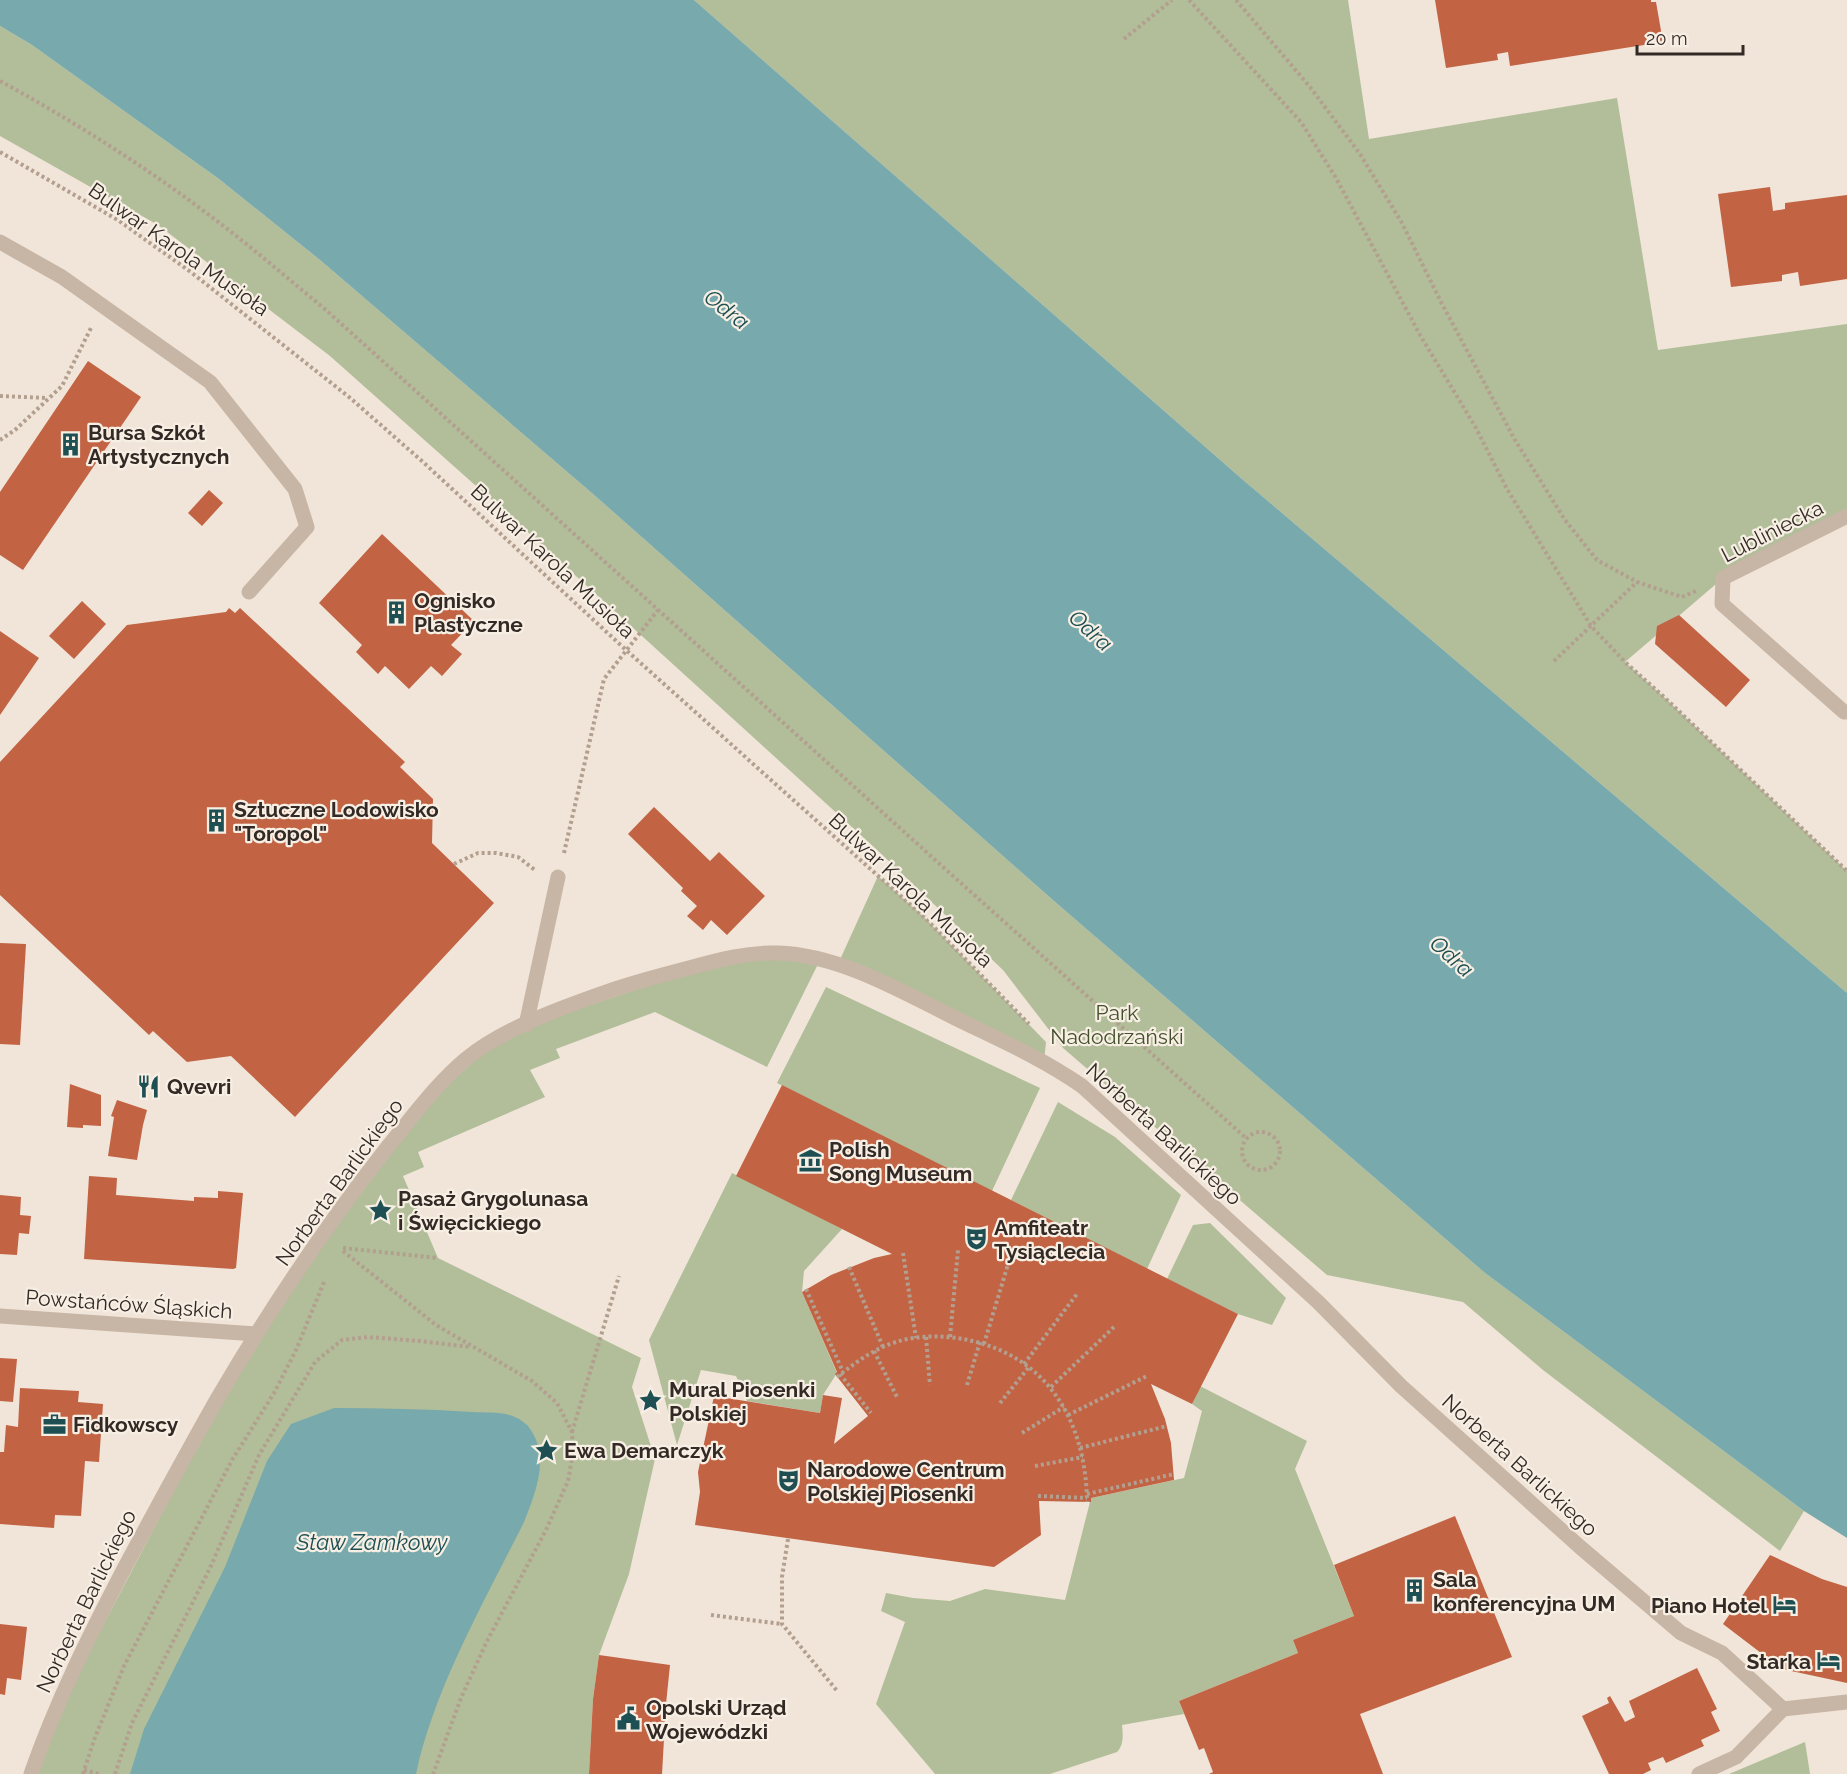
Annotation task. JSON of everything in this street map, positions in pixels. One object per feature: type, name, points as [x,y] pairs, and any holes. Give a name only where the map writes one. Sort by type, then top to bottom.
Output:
[{"type":"street","points":[[0,242],[62,277],[210,382],[295,489],[307,527],[249,592]]},
{"type":"street","name":"Lubliniecka","points":[[1844,712],[1722,604],[1724,578],[1847,516]]},
{"type":"street","points":[[526,1024],[558,877]]},
{"type":"street","name":"Norberta Barlickiego","points":[[31,1774],[43,1740],[94,1627],[160,1500],[256,1334],[359,1183],[417,1111],[468,1058],[508,1032],[569,1004],[636,982],[741,955],[779,953],[838,964],[876,979],[1044,1061],[1090,1094],[1318,1302],[1401,1386],[1580,1547],[1682,1633],[1722,1653],[1783,1709]]},
{"type":"street","name":"Powstańców Śląskich","points":[[0,1316],[256,1334]]},
{"type":"street","points":[[1699,1774],[1736,1757],[1783,1709],[1847,1702]]},
{"type":"path","points":[[1124,39],[1172,0]]},
{"type":"path","points":[[1189,0],[1301,122],[1336,178],[1420,335],[1476,428],[1507,489],[1552,566],[1591,626],[1625,662],[1847,871]]},
{"type":"path","points":[[1236,0],[1310,87],[1360,154],[1402,224],[1515,441],[1564,520],[1597,560],[1637,582],[1682,597],[1724,578]]},
{"type":"path","points":[[0,81],[97,138],[204,211],[326,310],[1246,1138]]},
{"type":"path","name":"Bulwar Karola Musioła","points":[[0,152],[118,220],[192,273],[350,397],[626,650],[924,917],[1030,1025]]},
{"type":"path","points":[[0,440],[15,430],[62,386],[102,306]]},
{"type":"path","points":[[0,396],[48,398]]},
{"type":"path","points":[[1554,661],[1637,582]]},
{"type":"path","points":[[558,877],[604,680],[658,610]]},
{"type":"path","points":[[454,864],[478,853],[496,853],[518,857],[538,873]]},
{"type":"path","points":[[1262,1131],[1278,1140],[1281,1149],[1280,1158],[1273,1167],[1260,1171],[1249,1167],[1242,1152],[1246,1138],[1262,1131]]},
{"type":"path","points":[[438,1258],[338,1248],[436,1325],[532,1381],[556,1403],[572,1432]]},
{"type":"path","points":[[950,1338],[958,1250]]},
{"type":"path","points":[[903,1253],[916,1338]]},
{"type":"path","points":[[967,1385],[1010,1261]]},
{"type":"path","points":[[849,1267],[883,1347]]},
{"type":"path","points":[[433,1774],[461,1698],[486,1643],[546,1530],[568,1481],[573,1454],[572,1432],[619,1276]]},
{"type":"path","points":[[99,1774],[84,1772],[94,1740],[124,1666],[232,1460],[274,1393],[296,1350],[325,1279]]},
{"type":"path","points":[[806,1289],[840,1374],[871,1413]]},
{"type":"path","points":[[1024,1364],[1077,1294]]},
{"type":"path","points":[[1051,1388],[1114,1328]]},
{"type":"path","points":[[115,1774],[132,1723],[210,1568],[259,1455],[315,1362],[342,1340],[368,1337],[474,1347]]},
{"type":"path","points":[[926,1337],[930,1385]]},
{"type":"path","points":[[840,1374],[874,1351],[896,1342],[916,1338],[950,1338],[982,1343],[1006,1353],[1029,1367],[1051,1388],[1064,1407],[1083,1457],[1087,1498]]},
{"type":"path","points":[[1006,1353],[1009,1347]]},
{"type":"path","points":[[874,1351],[897,1397]]},
{"type":"path","points":[[1000,1403],[1029,1367]]},
{"type":"path","points":[[1068,1415],[1147,1376]]},
{"type":"path","points":[[1022,1433],[1064,1407]]},
{"type":"path","points":[[1080,1448],[1167,1426]]},
{"type":"path","points":[[1035,1466],[1083,1457]]},
{"type":"path","points":[[1038,1496],[1087,1498],[1174,1474]]},
{"type":"path","points":[[788,1539],[782,1577],[782,1624],[838,1692]]},
{"type":"path","points":[[711,1615],[782,1624]]},
{"type":"green space","points":[[694,0],[1348,0],[1369,139],[1617,98],[1658,350],[1847,324],[1847,516],[1723,578],[1625,662],[1847,871],[1847,993],[1242,479]]},
{"type":"green space","name":"Park Nadodrzański","points":[[0,26],[32,45],[219,179],[320,260],[593,494],[1054,901],[1485,1273],[1804,1511],[1780,1551],[1543,1370],[1463,1302],[1327,1275],[1063,1048],[1003,970],[875,848],[521,526],[330,356],[158,225],[0,136]]},
{"type":"green space","points":[[878,876],[924,917],[1046,1042],[1044,1061],[838,964]]},
{"type":"green space","points":[[741,955],[820,960],[767,1067],[655,1012],[556,1049],[560,1058],[530,1070],[545,1097],[418,1152],[424,1167],[403,1176],[438,1258],[641,1358],[632,1387],[655,1459],[629,1574],[599,1655],[593,1699],[589,1774],[31,1774],[43,1740],[256,1334],[417,1111],[508,1032]]},
{"type":"green space","points":[[826,987],[1040,1088],[992,1191],[777,1083]]},
{"type":"green space","points":[[1058,1102],[1115,1137],[1181,1195],[1147,1269],[1011,1200]]},
{"type":"green space","points":[[732,1173],[842,1229],[804,1271],[802,1292],[837,1373],[823,1395],[820,1413],[747,1401],[736,1376],[701,1370],[677,1445],[649,1340]]},
{"type":"green space","points":[[1210,1223],[1286,1298],[1272,1325],[1238,1314],[1167,1279],[1193,1225]]},
{"type":"green space","points":[[1200,1386],[1307,1441],[1295,1469],[1354,1616],[1293,1640],[1298,1653],[1179,1701],[1184,1714],[1122,1725],[1122,1743],[1117,1752],[1050,1774],[935,1774],[876,1704],[905,1622],[881,1611],[886,1593],[950,1601],[985,1589],[1065,1600],[1091,1498],[1184,1478],[1202,1411],[1192,1404]]},
{"type":"green space","points":[[1805,1742],[1810,1774],[1729,1774]]},
{"type":"water","name":"Odra","points":[[0,0],[694,0],[1242,479],[1847,993],[1847,1538],[1804,1511],[1485,1273],[1054,901],[593,494],[320,260],[219,179],[32,45],[0,26]]},
{"type":"water","name":"Staw Zamkowy","points":[[334,1408],[420,1409],[506,1414],[528,1426],[539,1449],[539,1474],[529,1510],[448,1677],[424,1742],[416,1774],[130,1774],[144,1729],[225,1567],[267,1461],[291,1424]]},
{"type":"building","points":[[1435,0],[1651,0],[1651,2],[1656,2],[1663,42],[1510,66],[1508,52],[1497,54],[1498,60],[1446,68]]},
{"type":"building","points":[[1770,187],[1773,211],[1785,209],[1785,203],[1847,195],[1847,279],[1800,286],[1798,272],[1782,275],[1782,281],[1731,287],[1718,194]]},
{"type":"building","name":"Bursa Szkół Artystycznych","points":[[88,361],[141,397],[23,570],[0,555],[0,492]]},
{"type":"building","points":[[209,490],[223,503],[202,526],[188,513]]},
{"type":"building","name":"Ognisko Plastyczne","points":[[382,534],[474,621],[451,645],[462,654],[442,676],[431,666],[409,689],[385,666],[378,674],[356,652],[362,645],[319,603]]},
{"type":"building","points":[[82,601],[106,624],[74,659],[49,636]]},
{"type":"building","name":"Sztuczne Lodowisko \"Toropol\"","points":[[229,608],[235,613],[240,608],[405,762],[400,767],[433,799],[432,843],[494,903],[295,1117],[231,1056],[187,1062],[153,1031],[149,1035],[0,895],[0,762],[127,625],[226,612]]},
{"type":"building","points":[[1679,615],[1750,680],[1726,707],[1655,644],[1657,626]]},
{"type":"building","points":[[0,631],[39,658],[0,715]]},
{"type":"building","points":[[654,807],[710,861],[719,852],[765,896],[727,935],[711,920],[703,930],[687,916],[697,906],[681,891],[683,888],[628,834]]},
{"type":"building","points":[[0,943],[26,944],[20,1045],[0,1044]]},
{"type":"building","points":[[70,1084],[101,1095],[101,1126],[67,1127]]},
{"type":"building","points":[[782,1085],[1238,1314],[1192,1404],[1151,1384],[1165,1419],[1171,1443],[1174,1480],[1091,1498],[1091,1502],[1039,1501],[1041,1535],[994,1567],[695,1525],[700,1492],[698,1472],[714,1396],[820,1413],[823,1395],[842,1398],[834,1444],[868,1416],[835,1374],[837,1372],[802,1292],[831,1275],[874,1258],[892,1254],[736,1176]]},
{"type":"building","points":[[117,1100],[147,1110],[137,1160],[108,1156],[114,1117],[111,1116]]},
{"type":"building","points":[[89,1176],[117,1178],[116,1195],[194,1201],[194,1197],[218,1198],[218,1191],[243,1193],[236,1268],[84,1259]]},
{"type":"building","points":[[0,1195],[21,1197],[20,1215],[31,1216],[29,1234],[19,1233],[17,1255],[0,1254]]},
{"type":"building","points":[[0,1358],[17,1359],[13,1402],[0,1401]]},
{"type":"building","points":[[20,1388],[79,1391],[78,1402],[103,1404],[99,1462],[85,1461],[81,1516],[55,1515],[54,1528],[0,1524],[0,1452],[4,1452],[6,1425],[18,1427]]},
{"type":"building","points":[[1455,1516],[1512,1657],[1360,1714],[1383,1774],[1209,1774],[1213,1772],[1204,1748],[1199,1750],[1179,1701],[1298,1653],[1293,1640],[1354,1616],[1334,1565]]},
{"type":"building","name":"Piano Hotel","points":[[1770,1555],[1822,1579],[1847,1587],[1847,1683],[1782,1669],[1723,1624]]},
{"type":"building","points":[[0,1624],[27,1627],[21,1680],[7,1678],[5,1695],[0,1694]]},
{"type":"building","name":"Opolski Urząd Wojewódzki","points":[[599,1655],[670,1665],[662,1774],[589,1774],[593,1699]]},
{"type":"building","points":[[1697,1668],[1717,1709],[1711,1712],[1720,1731],[1701,1740],[1704,1746],[1666,1763],[1663,1757],[1648,1763],[1651,1770],[1643,1774],[1609,1774],[1582,1716],[1609,1703],[1607,1698],[1610,1696],[1625,1722],[1635,1717],[1629,1701]]},
{"type":"place","name":"Bursa Szkół Artystycznych","points":[[70,444]]},
{"type":"place","name":"Ognisko Plastyczne","points":[[396,612]]},
{"type":"place","name":"Sztuczne Lodowisko \"Toropol\"","points":[[216,821]]},
{"type":"place","name":"Qvevri","points":[[149,1086]]},
{"type":"place","name":"Polish Song Museum","points":[[811,1161]]},
{"type":"place","name":"Pasaż Grygolunasa i Święcickiego","points":[[380,1210]]},
{"type":"place","name":"Amfiteatr Tysiąclecia","points":[[976,1239]]},
{"type":"place","name":"Mural Piosenki Polskiej","points":[[651,1401]]},
{"type":"place","name":"Fidkowscy","points":[[55,1424]]},
{"type":"place","name":"Ewa Demarczyk","points":[[546,1450]]},
{"type":"place","name":"Narodowe Centrum Polskiej Piosenki","points":[[789,1481]]},
{"type":"place","name":"Sala konferencyjna UM","points":[[1415,1591]]},
{"type":"place","name":"Piano Hotel","points":[[1785,1605]]},
{"type":"place","name":"Starka","points":[[1829,1661]]},
{"type":"place","name":"Opolski Urząd Wojewódzki","points":[[628,1719]]}]
